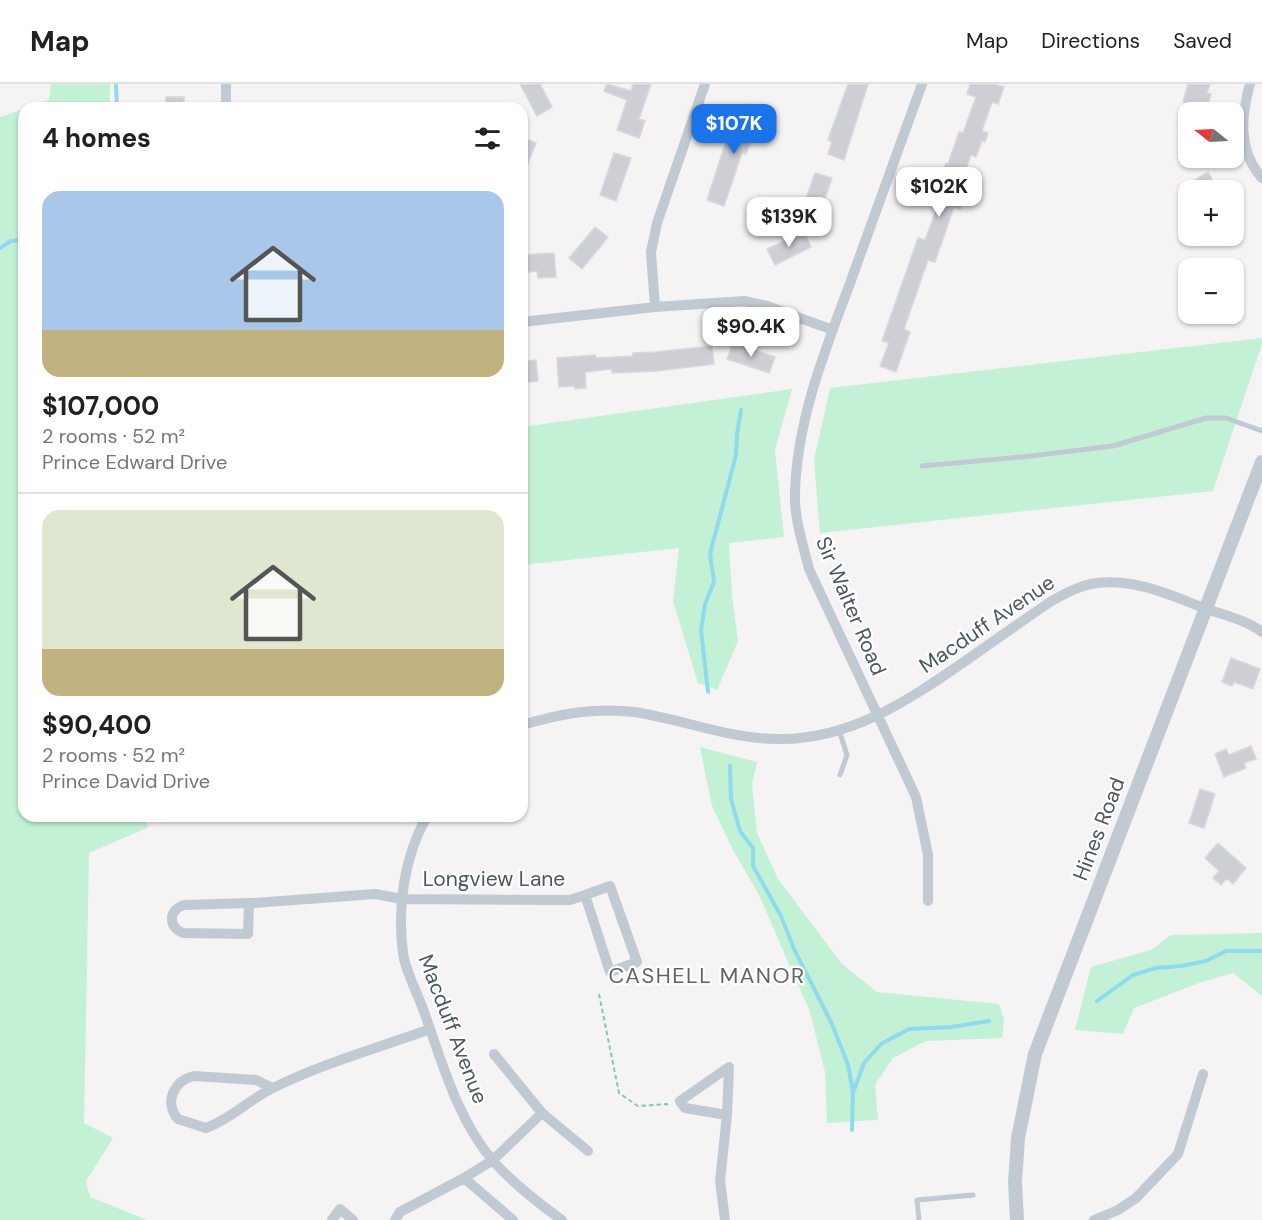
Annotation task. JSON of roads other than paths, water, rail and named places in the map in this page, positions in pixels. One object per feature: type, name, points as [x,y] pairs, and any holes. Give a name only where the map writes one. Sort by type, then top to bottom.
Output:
[{"type":"street","points":[[226,84],[226,102]]},
{"type":"street","points":[[655,307],[651,252],[657,223],[705,84]]},
{"type":"street","name":"Sir Walter Road","points":[[922,84],[806,410],[797,452],[795,495],[800,535],[809,569],[916,797],[927,855],[928,901]]},
{"type":"street","points":[[1250,84],[1244,108],[1243,142],[1256,171],[1262,178]]},
{"type":"street","points":[[528,321],[655,307],[744,301],[767,306],[833,330]]},
{"type":"street","name":"Hines Road","points":[[1017,1220],[1018,1138],[1035,1054],[1262,462]]},
{"type":"street","name":"Macduff Avenue","points":[[528,724],[579,711],[604,710],[635,712],[745,736],[778,740],[824,735],[877,717],[919,693],[1050,602],[1068,592],[1096,583],[1130,584],[1173,595],[1247,623],[1262,632]]},
{"type":"street","name":"Macduff Avenue","points":[[424,822],[408,865],[402,899],[403,955],[445,1076],[460,1108],[493,1160],[526,1193],[562,1220]]},
{"type":"street","name":"Longview Lane","points":[[249,903],[248,934],[183,933],[177,930],[172,922],[176,908],[184,905],[249,903],[368,894],[402,899],[570,900],[610,886],[637,962],[610,972],[585,895]]},
{"type":"street","points":[[272,1088],[256,1080],[194,1076],[178,1083],[172,1092],[170,1105],[178,1119],[206,1128],[225,1119],[272,1088],[430,1029]]},
{"type":"street","points":[[494,1054],[542,1113],[588,1151]]},
{"type":"street","points":[[725,1220],[720,1181],[727,1115],[729,1067],[680,1101],[685,1108],[727,1115]]},
{"type":"street","points":[[1094,1220],[1118,1210],[1136,1198],[1178,1154],[1203,1074]]},
{"type":"street","points":[[395,1220],[400,1212],[493,1160],[542,1113]]},
{"type":"street","points":[[464,1178],[513,1220]]},
{"type":"street","points":[[332,1220],[340,1209],[353,1220]]},
{"type":"lane","points":[[922,466],[1113,446],[1206,418],[1226,418],[1262,431]]},
{"type":"lane","points":[[839,730],[847,755],[840,775]]},
{"type":"lane","points":[[919,1220],[917,1200],[973,1195]]},
{"type":"waterway","points":[[116,84],[117,102]]},
{"type":"waterway","points":[[0,248],[11,241],[18,240]]},
{"type":"waterway","points":[[708,692],[701,630],[705,604],[714,582],[710,554],[736,455],[741,410]]},
{"type":"waterway","points":[[730,766],[731,799],[740,831],[753,848],[753,866],[781,916],[794,949],[832,1024],[848,1065],[853,1091],[852,1130]]},
{"type":"waterway","points":[[1097,1001],[1133,975],[1156,968],[1206,961],[1226,951],[1262,951]]},
{"type":"waterway","points":[[854,1090],[864,1063],[881,1044],[909,1029],[951,1027],[989,1021]]},
{"type":"district","name":"CASHELL MANOR","points":[[707,975]]}]
